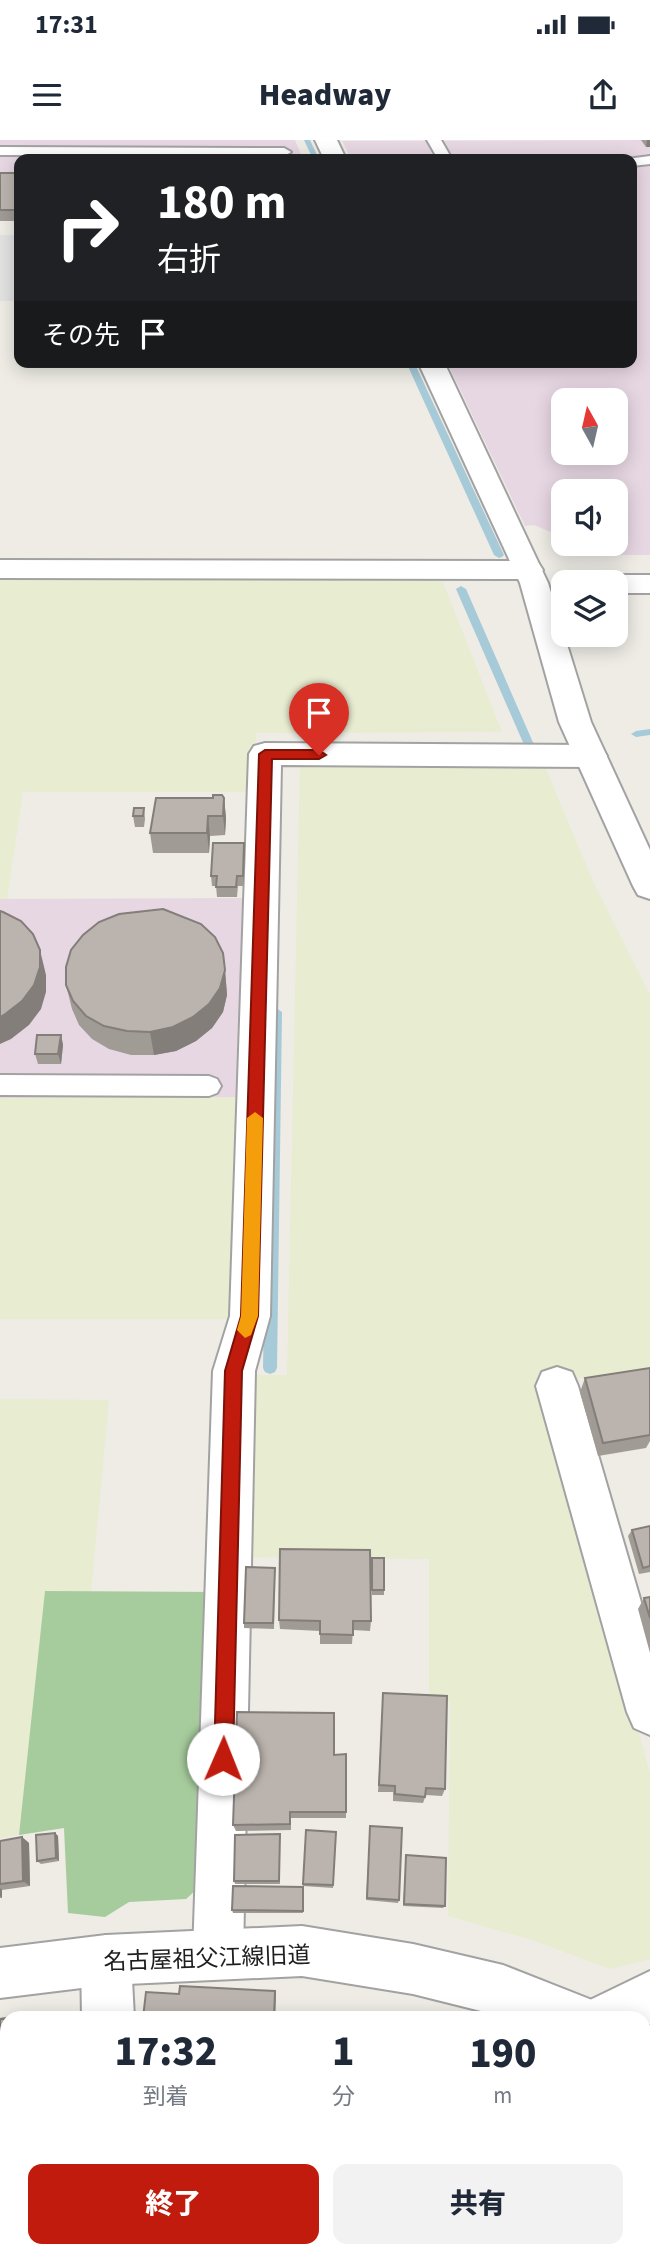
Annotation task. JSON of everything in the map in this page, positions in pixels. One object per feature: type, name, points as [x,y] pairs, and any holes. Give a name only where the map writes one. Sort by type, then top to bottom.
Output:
[{"type":"street","points":[[434,368],[542,579],[575,722],[650,886]]},
{"type":"street","points":[[0,569],[542,579]]},
{"type":"street","points":[[628,584],[650,584]]},
{"type":"street","points":[[218,1954],[234,1371],[250,1316],[265,754],[591,756]]},
{"type":"street","points":[[557,1386],[650,1712]]},
{"type":"street","name":"名古屋祖父江線旧道","points":[[0,1973],[106,1960],[302,1951],[413,1969],[503,1990],[556,2011]]},
{"type":"street","points":[[106,1960],[108,2011]]},
{"type":"street","points":[[622,2011],[650,1997]]},
{"type":"lane","points":[[0,151],[284,152]]},
{"type":"lane","points":[[0,1085],[209,1086]]},
{"type":"shaded area","points":[[0,140],[295,140],[301,154],[14,154],[14,178],[0,178]]},
{"type":"shaded area","points":[[650,140],[650,555],[628,555],[628,479],[551,479],[551,532],[534,525],[525,526],[450,368],[637,368],[637,154],[348,154],[342,141]]},
{"type":"shaded area","points":[[0,235],[14,235],[14,301],[0,301]]},
{"type":"shaded area","points":[[251,898],[248,1097],[0,1098],[0,899]]},
{"type":"green space","points":[[0,576],[441,577],[502,732],[256,733],[254,792],[23,792],[7,899],[0,899]]},
{"type":"green space","points":[[300,762],[543,762],[592,879],[650,995],[650,1375],[543,1379],[650,1774],[650,1959],[610,1969],[532,1940],[448,1916],[450,1702],[429,1701],[429,1559],[239,1557],[247,1375],[287,1375]]},
{"type":"green space","points":[[248,1097],[236,1319],[0,1319],[0,1098]]},
{"type":"green space","points":[[0,1399],[109,1400],[91,1592],[45,1592],[19,1835],[0,1838]]},
{"type":"green space","points":[[45,1591],[217,1592],[206,1881],[186,1899],[129,1902],[105,1917],[68,1913],[64,1828],[19,1835]]},
{"type":"building","points":[[0,173],[14,173],[14,210],[0,210]]},
{"type":"building","points":[[213,795],[222,795],[224,798],[223,816],[208,816],[207,833],[150,833],[156,798],[213,798]]},
{"type":"building","points":[[134,808],[144,808],[143,816],[133,816]]},
{"type":"building","points":[[213,843],[244,843],[243,876],[237,876],[236,887],[216,887],[217,876],[211,876]]},
{"type":"building","points":[[163,909],[201,924],[215,937],[223,953],[225,970],[220,988],[209,1004],[193,1017],[173,1027],[150,1032],[104,1026],[86,1016],[73,1001],[66,985],[66,967],[71,950],[83,935],[99,922],[119,914]]},
{"type":"building","points":[[0,911],[21,921],[33,934],[40,950],[40,967],[34,985],[22,1001],[0,1017]]},
{"type":"building","points":[[37,1035],[61,1035],[58,1054],[35,1054]]},
{"type":"building","points":[[650,1368],[650,1435],[603,1443],[585,1378]]},
{"type":"building","points":[[650,1526],[650,1566],[643,1568],[632,1530]]},
{"type":"building","points":[[280,1549],[370,1550],[371,1621],[353,1621],[353,1635],[320,1634],[320,1621],[279,1620]]},
{"type":"building","points":[[372,1558],[384,1558],[384,1590],[372,1590]]},
{"type":"building","points":[[246,1567],[275,1568],[273,1623],[244,1623]]},
{"type":"building","points":[[650,1597],[650,1618],[644,1598]]},
{"type":"building","points":[[383,1693],[447,1696],[445,1789],[426,1788],[425,1797],[395,1794],[395,1786],[379,1785]]},
{"type":"building","points":[[237,1712],[334,1713],[334,1755],[346,1754],[346,1812],[290,1812],[290,1824],[233,1825]]},
{"type":"building","points":[[370,1826],[402,1828],[399,1900],[367,1898]]},
{"type":"building","points":[[306,1830],[336,1832],[333,1885],[303,1884]]},
{"type":"building","points":[[55,1833],[56,1858],[37,1861],[36,1835]]},
{"type":"building","points":[[280,1834],[279,1881],[234,1881],[235,1835]]},
{"type":"building","points":[[22,1837],[23,1881],[0,1884],[0,1841]]},
{"type":"building","points":[[406,1855],[446,1858],[445,1906],[404,1904]]},
{"type":"building","points":[[233,1886],[303,1887],[303,1911],[232,1910]]},
{"type":"building","points":[[180,1986],[275,1991],[274,2011],[144,2011],[146,1992],[179,1994]]},
{"type":"waterway","points":[[307,140],[314,154]]},
{"type":"waterway","points":[[413,368],[499,555]]},
{"type":"waterway","points":[[461,589],[530,747]]},
{"type":"waterway","points":[[636,734],[650,732]]},
{"type":"waterway","points":[[270,1368],[276,1012]]},
{"type":"slow traffic","points":[[245,1330],[250,1316],[255,1118]]},
{"type":"route","points":[[223,1759],[234,1371],[250,1316],[265,754],[319,755]]}]
